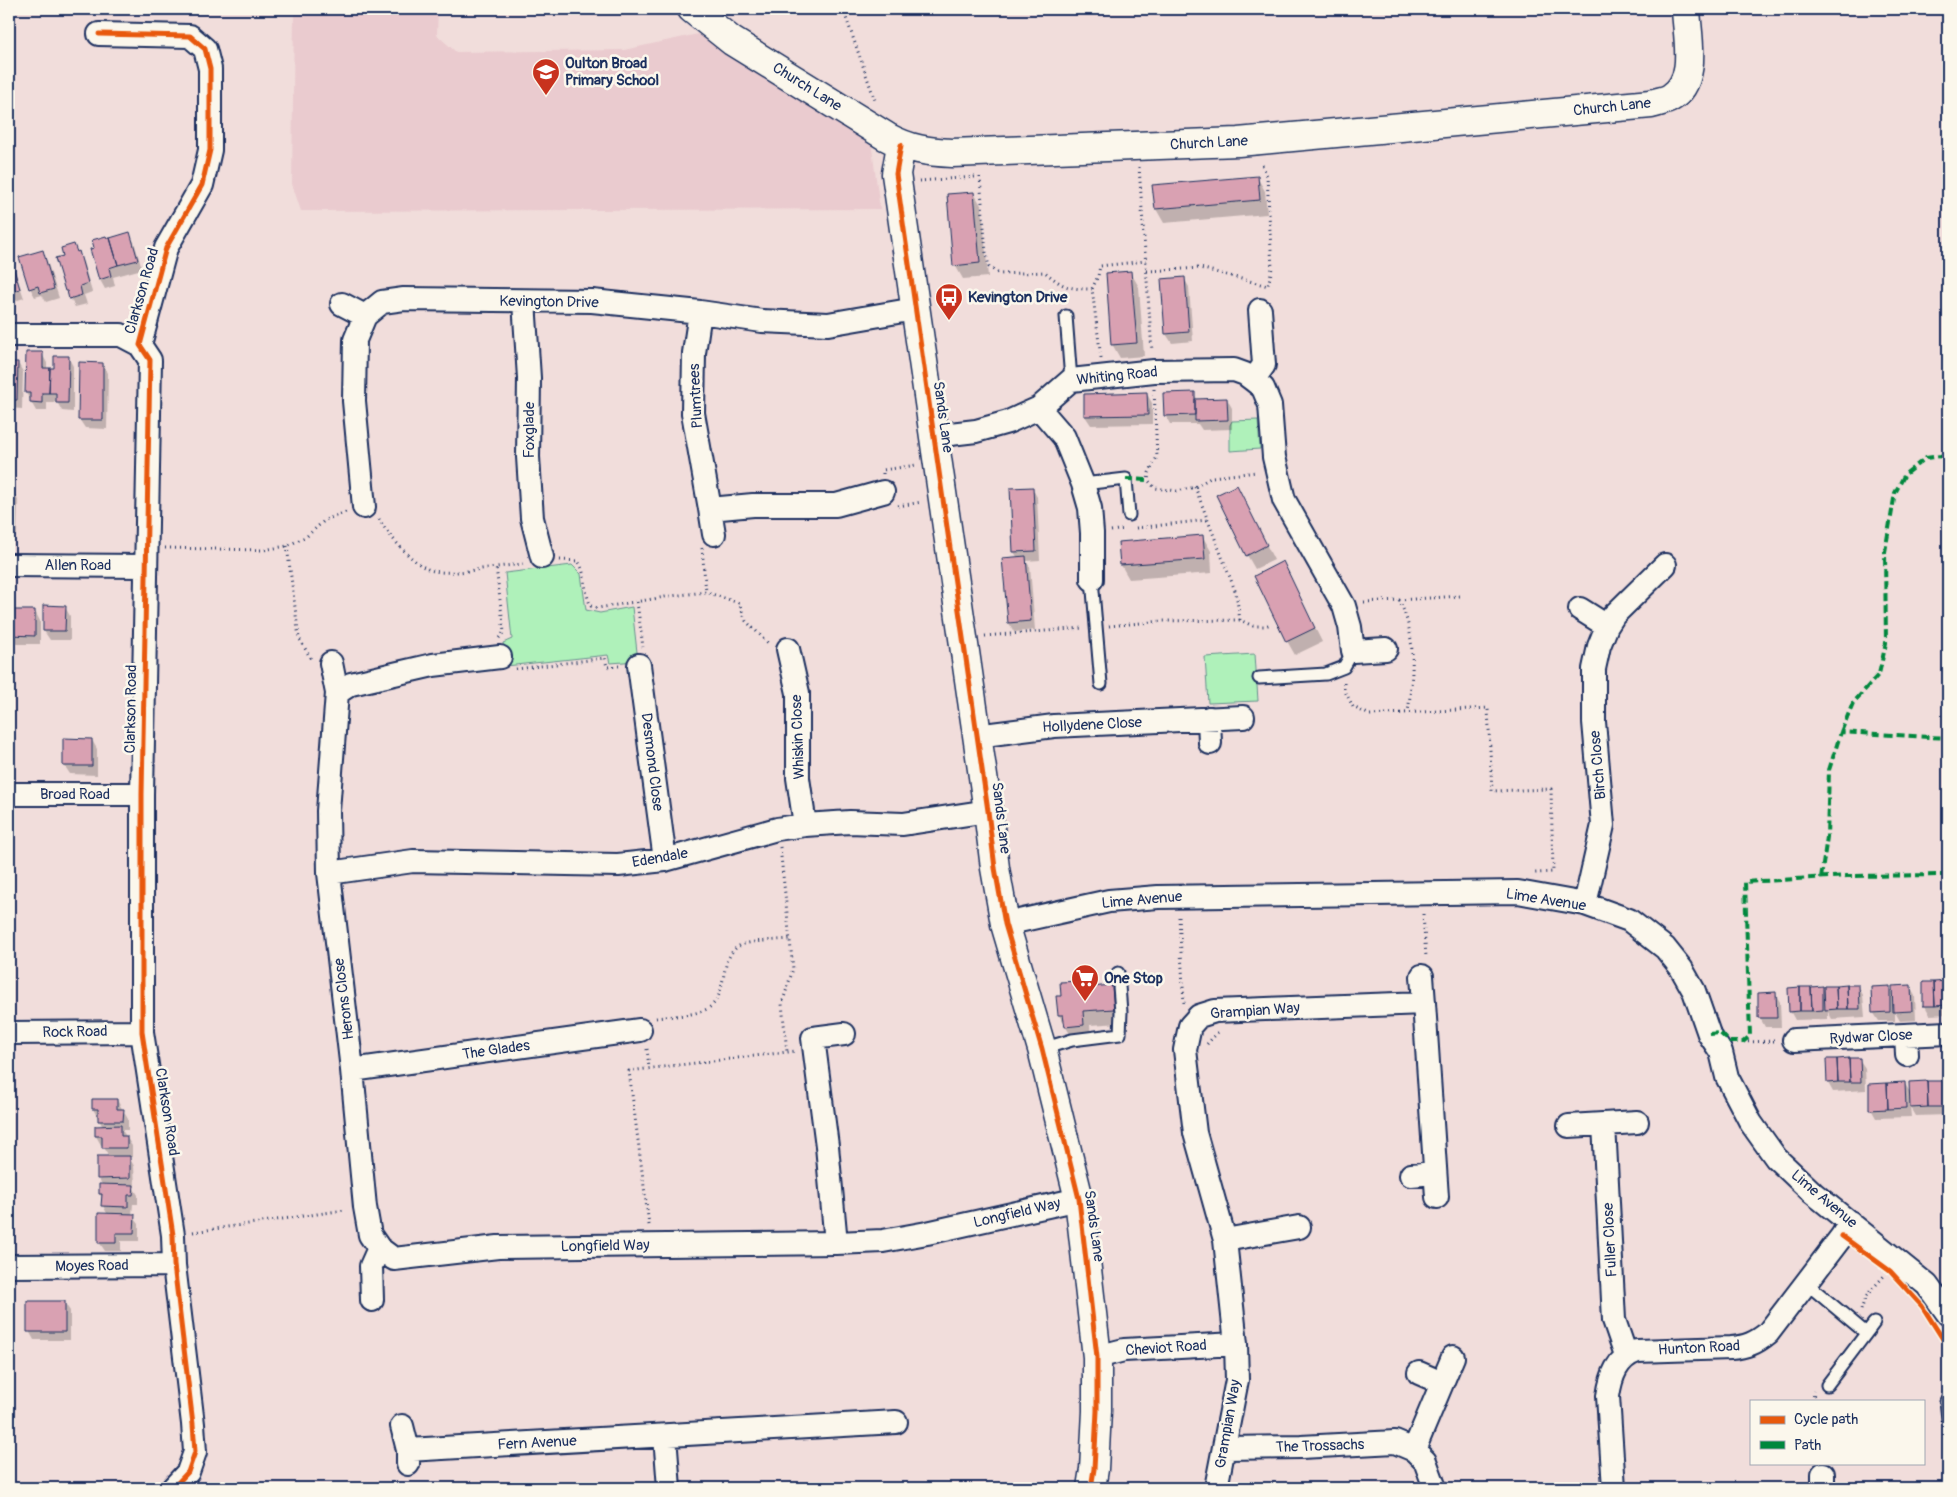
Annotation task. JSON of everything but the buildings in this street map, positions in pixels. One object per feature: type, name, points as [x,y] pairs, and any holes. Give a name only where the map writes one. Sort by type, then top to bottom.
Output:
[{"type":"street","name":"Church Lane","points":[[692,9],[732,41],[894,141],[924,152],[952,153],[1238,142],[1651,104],[1670,98],[1684,85],[1689,66],[1686,9]]},
{"type":"street","name":"Clarkson Road","points":[[98,34],[190,36],[205,49],[210,69],[210,150],[202,185],[166,248],[140,345],[150,360],[142,794],[142,1032],[173,1235],[174,1265],[195,1452],[188,1472],[173,1488]]},
{"type":"street","name":"Sands Lane","points":[[894,141],[896,174],[1004,924],[1042,1049],[1079,1199],[1097,1357],[1094,1469],[1090,1488]]},
{"type":"street","name":"Kevington Drive","points":[[364,507],[354,402],[355,340],[366,316],[382,302],[404,299],[592,301],[700,312],[762,321],[828,324],[915,309]]},
{"type":"street","name":"Foxglade","points":[[524,301],[529,378],[528,457],[532,518],[542,557]]},
{"type":"street","points":[[342,304],[366,316]]},
{"type":"street","points":[[1253,380],[1264,365],[1260,310]]},
{"type":"street","name":"Plumtrees","points":[[700,312],[694,353],[694,413],[714,534]]},
{"type":"street","points":[[9,335],[121,335],[140,345]]},
{"type":"street","name":"Whiting Road","points":[[933,436],[976,431],[1008,422],[1039,408],[1070,380],[1154,371],[1234,370],[1245,374],[1263,388],[1270,404],[1274,458],[1284,500],[1344,606],[1350,627],[1348,659]]},
{"type":"street","points":[[1039,408],[1064,437],[1083,484],[1090,508],[1092,579]]},
{"type":"street","points":[[710,509],[753,505],[836,505],[883,492]]},
{"type":"street","name":"Allen Road","points":[[9,565],[146,557]]},
{"type":"street","name":"Birch Close","points":[[1585,904],[1603,825],[1594,722],[1594,670],[1599,646],[1607,626],[1614,615],[1666,565]]},
{"type":"street","points":[[1580,609],[1607,626]]},
{"type":"street","name":"Whiskin Close","points":[[788,648],[798,693],[798,778],[805,825]]},
{"type":"street","points":[[1348,659],[1386,649]]},
{"type":"street","points":[[338,693],[351,684],[433,665],[500,657]]},
{"type":"street","name":"Herons Close","points":[[331,662],[338,693],[328,811],[329,874],[366,1207],[370,1235],[379,1248]]},
{"type":"street","name":"Desmond Close","points":[[639,665],[664,860]]},
{"type":"street","name":"Hollydene Close","points":[[976,736],[1054,726],[1243,717]]},
{"type":"street","points":[[1209,718],[1210,743]]},
{"type":"street","name":"Broad Road","points":[[9,794],[142,794]]},
{"type":"street","name":"Edendale","points":[[329,874],[413,861],[618,865],[664,860],[777,829],[850,822],[903,824],[988,811]]},
{"type":"street","name":"Lime Avenue","points":[[1004,924],[1109,902],[1178,897],[1518,892],[1585,904],[1629,920],[1665,948],[1681,968],[1694,991],[1709,1034],[1721,1052],[1727,1077],[1751,1123],[1776,1158],[1813,1192],[1927,1285],[1948,1314]]},
{"type":"street","points":[[1422,976],[1437,1197]]},
{"type":"street","name":"Grampian Way","points":[[1216,1488],[1238,1380],[1236,1344],[1225,1240],[1195,1133],[1184,1050],[1190,1026],[1199,1016],[1215,1011],[1424,1003]]},
{"type":"street","name":"The Glades","points":[[352,1070],[640,1030]]},
{"type":"street","name":"Rock Road","points":[[9,1033],[142,1032]]},
{"type":"street","name":"Rydwar Close","points":[[1794,1040],[1907,1045],[1948,1033]]},
{"type":"street","points":[[836,1243],[827,1146],[813,1038],[844,1034]]},
{"type":"street","points":[[1569,1126],[1637,1122]]},
{"type":"street","name":"Fuller Close","points":[[1604,1124],[1614,1320],[1626,1355]]},
{"type":"street","points":[[1411,1175],[1435,1173]]},
{"type":"street","name":"Longfield Way","points":[[379,1248],[394,1258],[498,1247],[883,1241],[1079,1199]]},
{"type":"street","name":"Hunton Road","points":[[1626,1355],[1637,1351],[1745,1347],[1756,1342],[1768,1333],[1842,1236],[1850,1222]]},
{"type":"street","points":[[1225,1240],[1299,1227]]},
{"type":"street","points":[[372,1300],[371,1266],[379,1248]]},
{"type":"street","name":"Moyes Road","points":[[9,1266],[174,1265]]},
{"type":"street","name":"Cheviot Road","points":[[1097,1357],[1124,1350],[1236,1344]]},
{"type":"street","points":[[1614,1488],[1608,1396],[1610,1381],[1626,1355]]},
{"type":"street","points":[[1435,1488],[1425,1461],[1414,1450],[1453,1357]]},
{"type":"street","points":[[1420,1373],[1442,1382]]},
{"type":"street","name":"Fern Avenue","points":[[402,1426],[408,1457],[665,1436],[896,1422]]},
{"type":"street","points":[[665,1436],[669,1488]]},
{"type":"street","name":"The Trossachs","points":[[1225,1448],[1301,1447],[1395,1442],[1414,1450]]},
{"type":"lane","points":[[1066,316],[1070,380]]},
{"type":"lane","points":[[1083,484],[1126,479],[1129,515]]},
{"type":"lane","points":[[1092,579],[1101,684]]},
{"type":"lane","points":[[1259,678],[1326,674],[1348,659]]},
{"type":"lane","points":[[1042,1049],[1072,1040],[1120,1034],[1121,1012],[1118,973]]},
{"type":"lane","points":[[1806,1283],[1866,1333]]},
{"type":"lane","points":[[1826,1384],[1874,1323]]},
{"type":"lane","points":[[1948,1397],[1946,1401],[1948,1419]]},
{"type":"path","points":[[843,9],[894,141]]},
{"type":"path","points":[[1147,271],[1200,268],[1268,286],[1272,268],[1268,176],[1263,163],[1259,160]]},
{"type":"path","points":[[1148,165],[1139,165],[1154,371],[1157,457],[1149,473],[1148,480],[1155,488],[1177,491],[1195,487],[1212,477],[1238,473],[1277,471]]},
{"type":"path","points":[[980,177],[986,253],[989,267],[999,274],[1026,271],[1045,272],[1056,282],[1071,289],[1092,289]]},
{"type":"path","points":[[1103,376],[1092,289],[1100,266],[1146,261]]},
{"type":"path","points":[[938,462],[883,470],[883,492],[892,507],[943,499]]},
{"type":"path","points":[[1195,487],[1207,520],[1222,552],[1236,592],[1240,620],[1253,626],[1271,624]]},
{"type":"path","points":[[146,557],[263,550],[287,546],[307,536],[325,520],[341,513],[364,507],[374,512],[384,528],[410,557],[433,571],[532,563],[542,557],[578,561],[583,568],[586,595],[591,606],[598,608],[706,592],[739,603],[746,621],[772,646],[788,648]]},
{"type":"path","points":[[1092,533],[1207,520]]},
{"type":"path","points":[[706,592],[701,544],[714,534]]},
{"type":"path","points":[[287,546],[299,638],[314,663],[331,662]]},
{"type":"path","points":[[496,566],[504,632],[497,640],[501,671],[605,658],[607,667],[639,665],[644,657],[637,602]]},
{"type":"path","points":[[1399,600],[1460,596]]},
{"type":"path","points":[[1348,659],[1344,689],[1352,707],[1370,715],[1488,708],[1492,791],[1551,789],[1553,872],[1518,874],[1518,892]]},
{"type":"path","points":[[777,829],[793,968],[782,1004],[787,1052]]},
{"type":"path","points":[[1422,893],[1427,972],[1422,976]]},
{"type":"path","points":[[1178,897],[1185,1007],[1190,1026]]},
{"type":"path","points":[[640,1030],[644,1019],[703,1011],[714,1004],[720,994],[728,960],[735,949],[742,944],[791,939]]},
{"type":"path","points":[[1187,1067],[1237,1010]]},
{"type":"path","points":[[1743,1042],[1794,1040]]},
{"type":"path","points":[[651,1245],[629,1071],[814,1049]]},
{"type":"path","points":[[173,1235],[366,1207]]},
{"type":"shaded area","name":"Oulton Broad Primary School","points":[[294,9],[438,9],[437,35],[456,52],[624,50],[698,34],[871,141],[880,209],[301,211],[292,184]]},
{"type":"green space","points":[[1258,420],[1260,449],[1230,451],[1230,425],[1232,421]]},
{"type":"green space","points":[[572,565],[581,574],[586,610],[600,613],[632,607],[638,661],[610,663],[608,655],[506,666],[503,643],[512,639],[505,573]]},
{"type":"green space","points":[[1255,654],[1258,701],[1208,703],[1205,657]]},
{"type":"marked path","points":[[1841,732],[1853,703],[1879,674],[1886,643],[1885,552],[1895,493],[1905,474],[1926,458],[1948,455]]},
{"type":"marked path","points":[[1126,479],[1148,480]]},
{"type":"marked path","points":[[1821,878],[1827,837],[1829,770],[1841,732],[1948,738]]},
{"type":"marked path","points":[[1709,1034],[1720,1033],[1730,1042],[1743,1042],[1750,1036],[1745,882],[1847,876],[1948,875]]},
{"type":"cycle path","points":[[99,34],[190,36],[205,49],[210,69],[210,150],[202,185],[166,248],[140,345],[150,360],[142,794],[142,1032],[173,1235],[174,1265],[195,1452],[188,1472],[173,1488]]},
{"type":"cycle path","points":[[901,145],[896,174],[995,868],[1005,924],[1042,1049],[1079,1199],[1097,1357],[1097,1411],[1094,1469],[1091,1488]]},
{"type":"cycle path","points":[[1842,1236],[1890,1271],[1922,1306],[1948,1347]]},
{"type":"place","name":"Oulton Broad Primary School","points":[[546,96]]},
{"type":"place","name":"Kevington Drive","points":[[949,321]]},
{"type":"place","name":"One Stop","points":[[1085,1002]]}]
